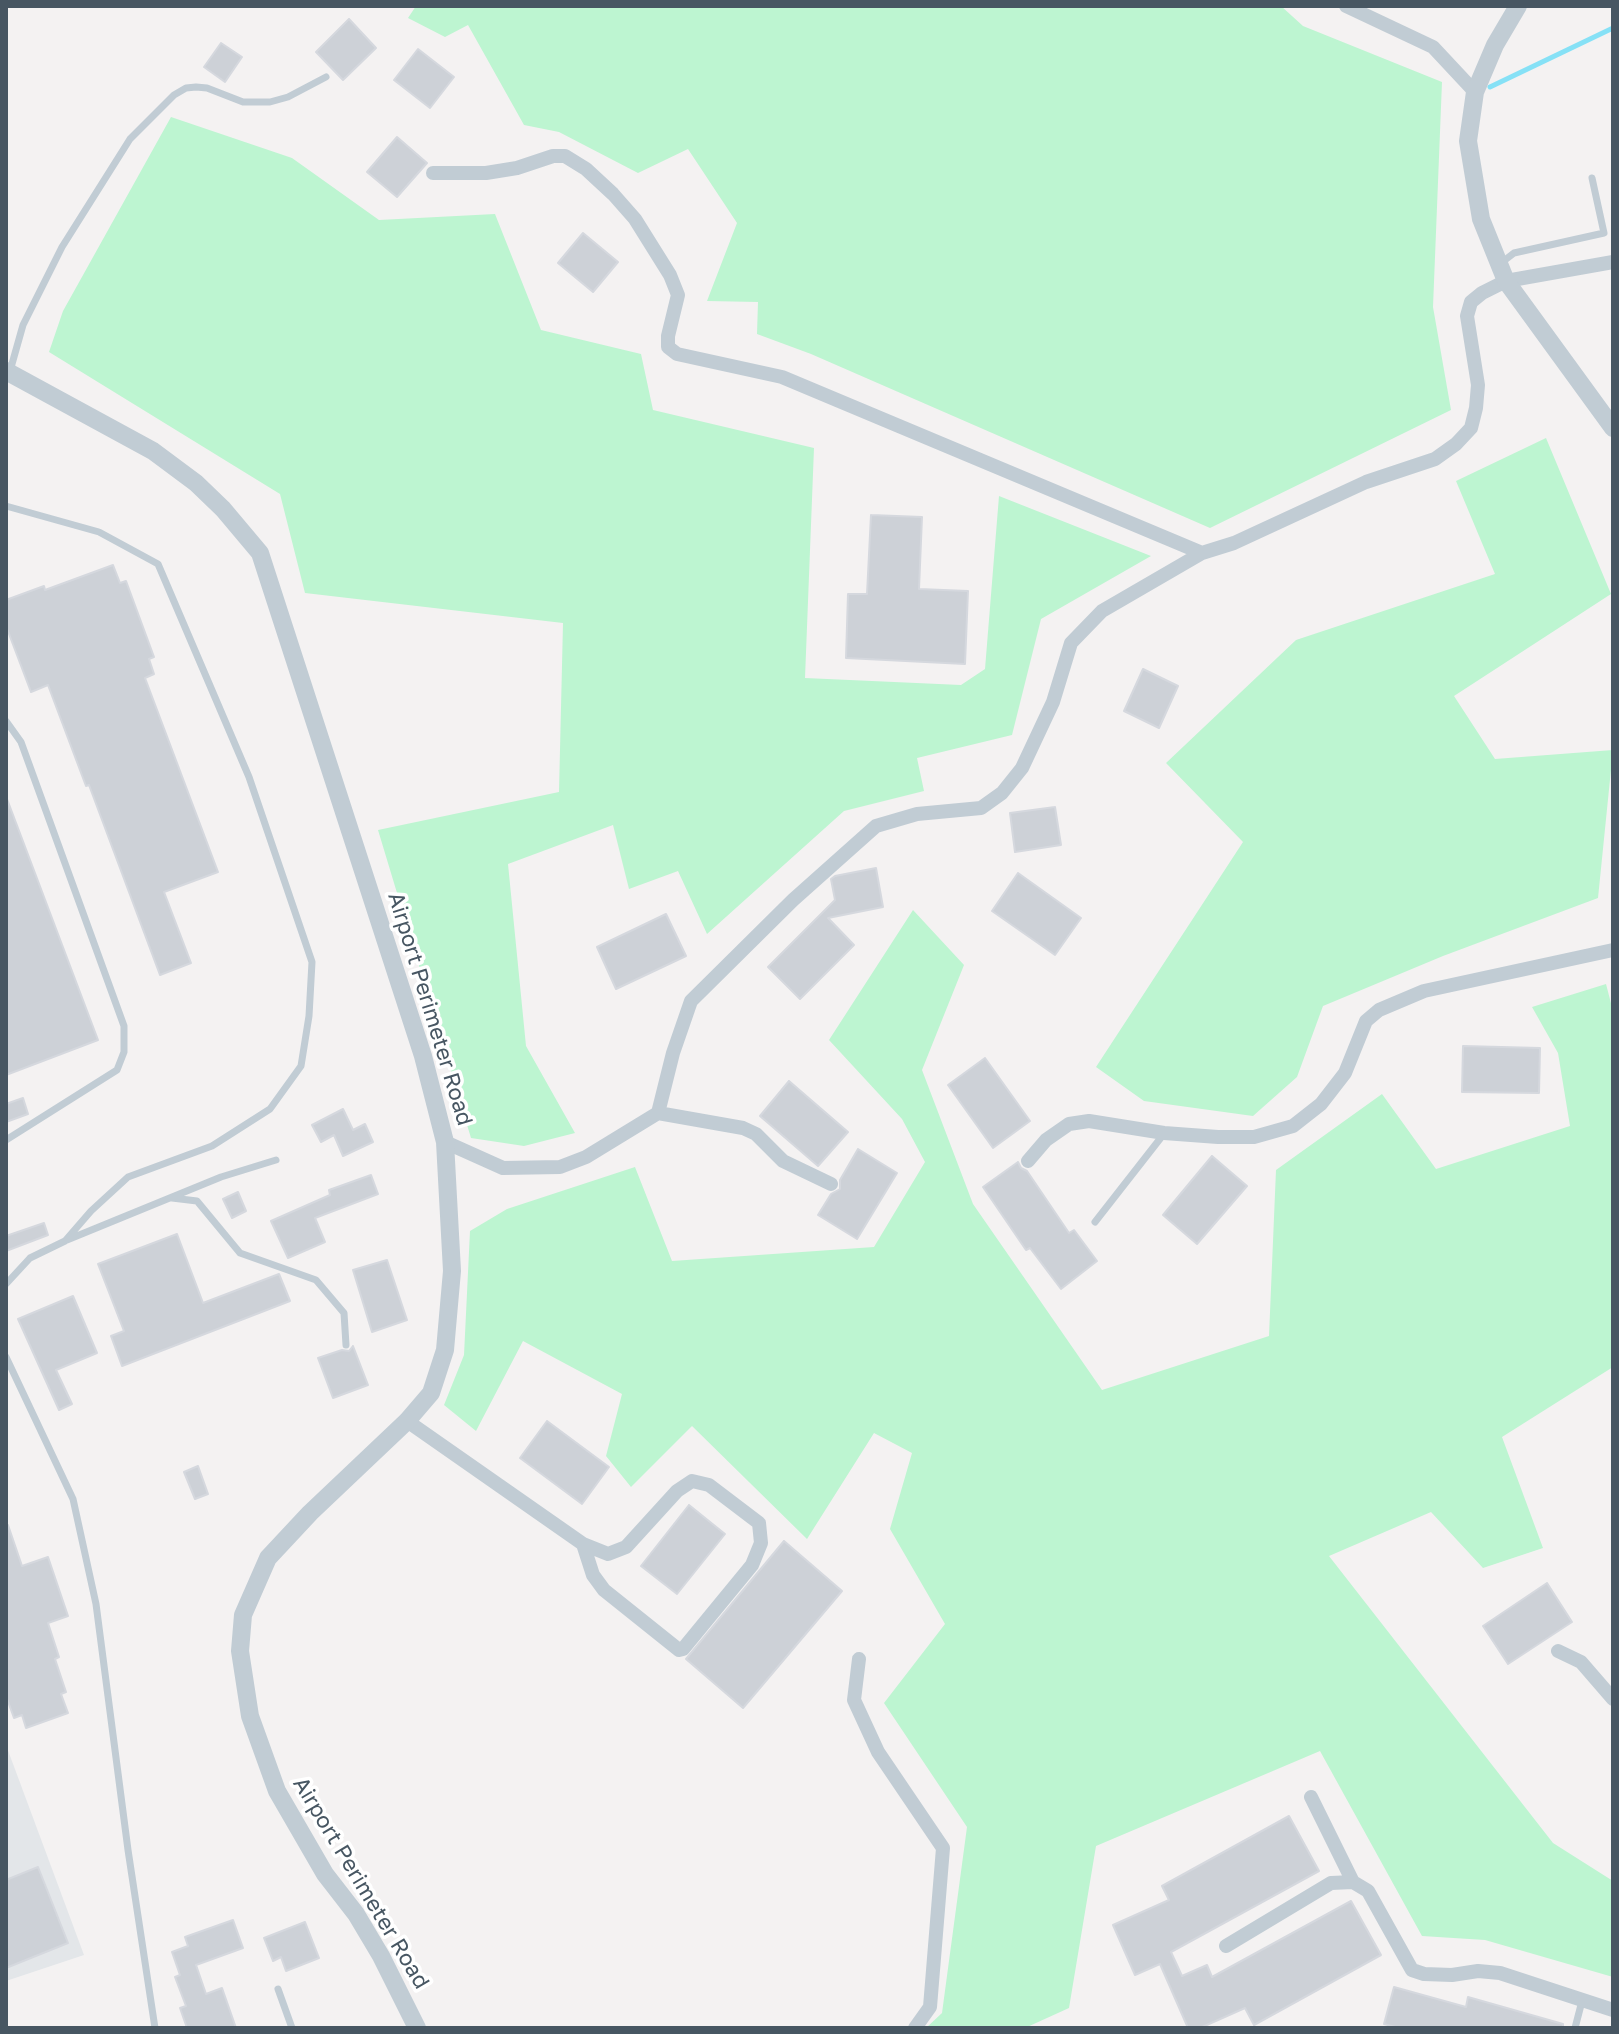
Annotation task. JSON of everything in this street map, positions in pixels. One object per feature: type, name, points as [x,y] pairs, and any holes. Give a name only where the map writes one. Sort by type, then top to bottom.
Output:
[{"type":"street","points":[[1346,6],[1433,47],[1475,92]]},
{"type":"street","points":[[1518,6],[1495,45],[1475,92],[1468,141],[1481,219],[1502,273],[1613,428]]},
{"type":"street","points":[[433,173],[486,173],[517,168],[553,156],[565,156],[586,169],[621,202],[670,275],[678,295],[668,347],[677,354],[782,377],[1202,553]]},
{"type":"street","points":[[658,1113],[673,1053],[691,1001],[793,900],[876,826],[917,814],[981,808],[1002,793],[1022,768],[1047,715],[1071,643],[1078,632],[1102,611],[1202,553],[1234,543],[1366,482],[1435,459],[1471,428],[1476,408],[1478,385],[1467,316],[1471,302],[1502,273],[1613,262]]},
{"type":"street","name":"Airport Perimeter Road","points":[[8,372],[153,451],[196,483],[260,553],[423,1056],[445,1142],[452,1271],[445,1350],[431,1393],[407,1421],[310,1513],[268,1558],[243,1615],[240,1651],[250,1716],[277,1791],[325,1874],[356,1914],[381,1956],[417,2028]]},
{"type":"street","points":[[1028,1161],[1046,1140],[1069,1124],[1089,1121],[1164,1133],[1254,1137],[1293,1126],[1321,1104],[1345,1073],[1366,1021],[1379,1010],[1424,991],[1613,950]]},
{"type":"street","points":[[445,1142],[503,1168],[560,1167],[586,1157],[658,1113],[743,1128],[756,1134],[783,1161],[831,1184]]},
{"type":"street","points":[[407,1421],[583,1544],[608,1554],[626,1547],[677,1491],[692,1481],[709,1485],[759,1523],[761,1543],[752,1565],[679,1650],[604,1590],[593,1575],[583,1544]]},
{"type":"street","points":[[1558,1651],[1581,1662],[1613,1699]]},
{"type":"street","points":[[859,1659],[854,1700],[878,1752],[943,1848],[930,2007],[915,2028]]},
{"type":"street","points":[[1311,1797],[1353,1882],[1368,1891],[1412,1970],[1424,1974],[1452,1975],[1478,1971],[1500,1973],[1613,2010]]},
{"type":"street","points":[[1226,1946],[1331,1883],[1353,1882]]},
{"type":"lane","points":[[8,372],[23,325],[62,247],[130,139],[174,95],[196,87],[243,102],[270,102],[288,97],[326,77]]},
{"type":"lane","points":[[1502,273],[1514,253],[1604,233],[1592,178]]},
{"type":"lane","points":[[6,506],[99,532],[158,564],[249,777],[312,962],[309,1016],[301,1066],[270,1109],[212,1146],[128,1177],[91,1211],[65,1241]]},
{"type":"lane","points":[[6,721],[21,742],[124,1026],[124,1052],[117,1070],[6,1140]]},
{"type":"lane","points":[[1095,1222],[1164,1133]]},
{"type":"lane","points":[[6,1284],[30,1258],[65,1241],[221,1177],[276,1160]]},
{"type":"lane","points":[[172,1198],[197,1201],[240,1253],[316,1280],[344,1313],[346,1345]]},
{"type":"lane","points":[[6,1357],[73,1499],[96,1604],[155,2028]]},
{"type":"lane","points":[[278,1989],[292,2028]]},
{"type":"lane","points":[[1575,2028],[1582,2001]]},
{"type":"shaded area","points":[[6,1745],[84,1955],[6,1981]]},
{"type":"green space","points":[[416,6],[1281,6],[1303,26],[1442,82],[1433,307],[1451,410],[1210,528],[811,354],[757,334],[758,302],[707,301],[737,223],[688,149],[638,173],[559,132],[524,125],[468,25],[445,37],[408,18]]},
{"type":"green space","points":[[171,117],[292,158],[379,220],[495,214],[541,330],[641,354],[653,410],[814,448],[805,678],[961,685],[985,669],[999,496],[1151,556],[1041,619],[1012,735],[917,758],[924,791],[844,811],[707,934],[678,871],[629,889],[613,825],[508,864],[526,1046],[575,1133],[524,1146],[471,1138],[378,830],[559,792],[563,623],[305,593],[280,494],[49,352],[63,311]]},
{"type":"green space","points":[[1546,438],[1611,594],[1454,696],[1495,759],[1613,750],[1598,898],[1443,956],[1323,1006],[1297,1077],[1253,1116],[1144,1101],[1096,1067],[1243,842],[1166,763],[1296,640],[1495,574],[1456,481]]},
{"type":"green space","points":[[913,910],[964,965],[922,1070],[973,1204],[1102,1390],[1269,1336],[1276,1170],[1382,1094],[1436,1169],[1570,1126],[1558,1053],[1532,1007],[1606,984],[1613,1011],[1613,1367],[1502,1437],[1543,1548],[1483,1568],[1431,1512],[1329,1556],[1553,1843],[1613,1881],[1613,1977],[1485,1940],[1422,1936],[1320,1751],[1096,1846],[1069,2008],[1025,2028],[926,2028],[942,2013],[967,1827],[884,1703],[945,1624],[890,1529],[912,1453],[874,1433],[807,1539],[692,1426],[631,1487],[606,1456],[622,1394],[523,1341],[476,1431],[444,1405],[464,1355],[470,1231],[507,1209],[635,1167],[672,1261],[874,1247],[925,1162],[902,1119],[829,1040]]},
{"type":"building","points":[[349,19],[376,48],[343,80],[316,52]]},
{"type":"building","points":[[221,43],[242,57],[225,82],[204,67]]},
{"type":"building","points":[[418,49],[454,77],[430,108],[394,80]]},
{"type":"building","points":[[397,137],[427,163],[397,197],[367,172]]},
{"type":"building","points":[[583,233],[618,262],[593,292],[558,263]]},
{"type":"building","points":[[871,515],[922,517],[919,589],[968,591],[965,664],[846,658],[848,594],[867,594]]},
{"type":"building","points":[[113,565],[120,583],[126,581],[154,657],[149,659],[154,674],[145,678],[218,872],[164,892],[191,963],[160,975],[48,685],[31,692],[6,626],[6,600],[44,586],[45,590]]},
{"type":"building","points":[[1143,669],[1178,686],[1159,728],[1124,711]]},
{"type":"building","points":[[6,800],[98,1040],[6,1075]]},
{"type":"building","points":[[1055,807],[1061,845],[1015,852],[1010,813]]},
{"type":"building","points":[[876,868],[883,907],[828,918],[854,945],[800,999],[768,967],[835,900],[831,879]]},
{"type":"building","points":[[1018,873],[1081,918],[1055,955],[992,911]]},
{"type":"building","points":[[666,914],[686,956],[616,989],[597,947]]},
{"type":"building","points":[[1463,1046],[1540,1048],[1539,1093],[1462,1092]]},
{"type":"building","points":[[985,1058],[1030,1121],[993,1148],[948,1085]]},
{"type":"building","points":[[789,1081],[848,1132],[818,1166],[760,1116]]},
{"type":"building","points":[[23,1098],[28,1114],[6,1122],[6,1104]]},
{"type":"building","points":[[343,1109],[353,1130],[365,1124],[373,1142],[343,1156],[334,1135],[321,1142],[312,1125]]},
{"type":"building","points":[[858,1149],[897,1173],[857,1239],[818,1215],[831,1194],[840,1189],[840,1180]]},
{"type":"building","points":[[1212,1156],[1247,1186],[1197,1244],[1163,1215]]},
{"type":"building","points":[[1018,1162],[1069,1233],[1074,1230],[1097,1261],[1061,1289],[1030,1248],[1026,1250],[983,1187]]},
{"type":"building","points":[[371,1175],[378,1194],[315,1218],[325,1242],[288,1258],[271,1221],[330,1195],[329,1190]]},
{"type":"building","points":[[238,1192],[246,1211],[232,1218],[223,1199]]},
{"type":"building","points":[[44,1223],[48,1235],[6,1251],[6,1236]]},
{"type":"building","points":[[177,1234],[203,1303],[279,1274],[290,1301],[122,1366],[111,1336],[124,1331],[98,1264]]},
{"type":"building","points":[[387,1260],[407,1320],[372,1332],[353,1270]]},
{"type":"building","points":[[73,1296],[97,1353],[56,1370],[72,1404],[59,1410],[18,1319]]},
{"type":"building","points":[[353,1346],[368,1385],[333,1398],[318,1358],[342,1350],[349,1351]]},
{"type":"building","points":[[547,1421],[609,1467],[582,1504],[520,1458]]},
{"type":"building","points":[[198,1466],[208,1494],[195,1499],[184,1472]]},
{"type":"building","points":[[689,1505],[725,1534],[677,1594],[641,1566]]},
{"type":"building","points":[[6,1525],[22,1566],[48,1557],[68,1616],[48,1623],[59,1657],[55,1659],[66,1692],[61,1694],[68,1713],[26,1728],[22,1715],[14,1718],[6,1696]]},
{"type":"building","points":[[784,1541],[842,1591],[743,1708],[686,1659]]},
{"type":"building","points":[[1547,1583],[1572,1622],[1508,1664],[1483,1626]]},
{"type":"building","points":[[1289,1816],[1319,1871],[1171,1952],[1182,1976],[1207,1965],[1212,1977],[1351,1901],[1381,1955],[1254,2025],[1245,2008],[1200,2028],[1188,2028],[1160,1964],[1135,1975],[1113,1925],[1169,1900],[1162,1886]]},
{"type":"building","points":[[38,1867],[68,1943],[6,1968],[6,1880]]},
{"type":"building","points":[[233,1920],[243,1948],[196,1965],[206,1994],[222,1988],[236,2028],[187,2028],[180,2008],[186,2006],[175,1977],[180,1975],[172,1952],[188,1946],[185,1937]]},
{"type":"building","points":[[305,1922],[319,1958],[286,1971],[281,1957],[273,1961],[264,1938]]},
{"type":"building","points":[[1394,1987],[1466,2007],[1468,1997],[1563,2024],[1563,2028],[1399,2028],[1384,2024]]},
{"type":"waterway","points":[[1490,87],[1613,28]]}]
